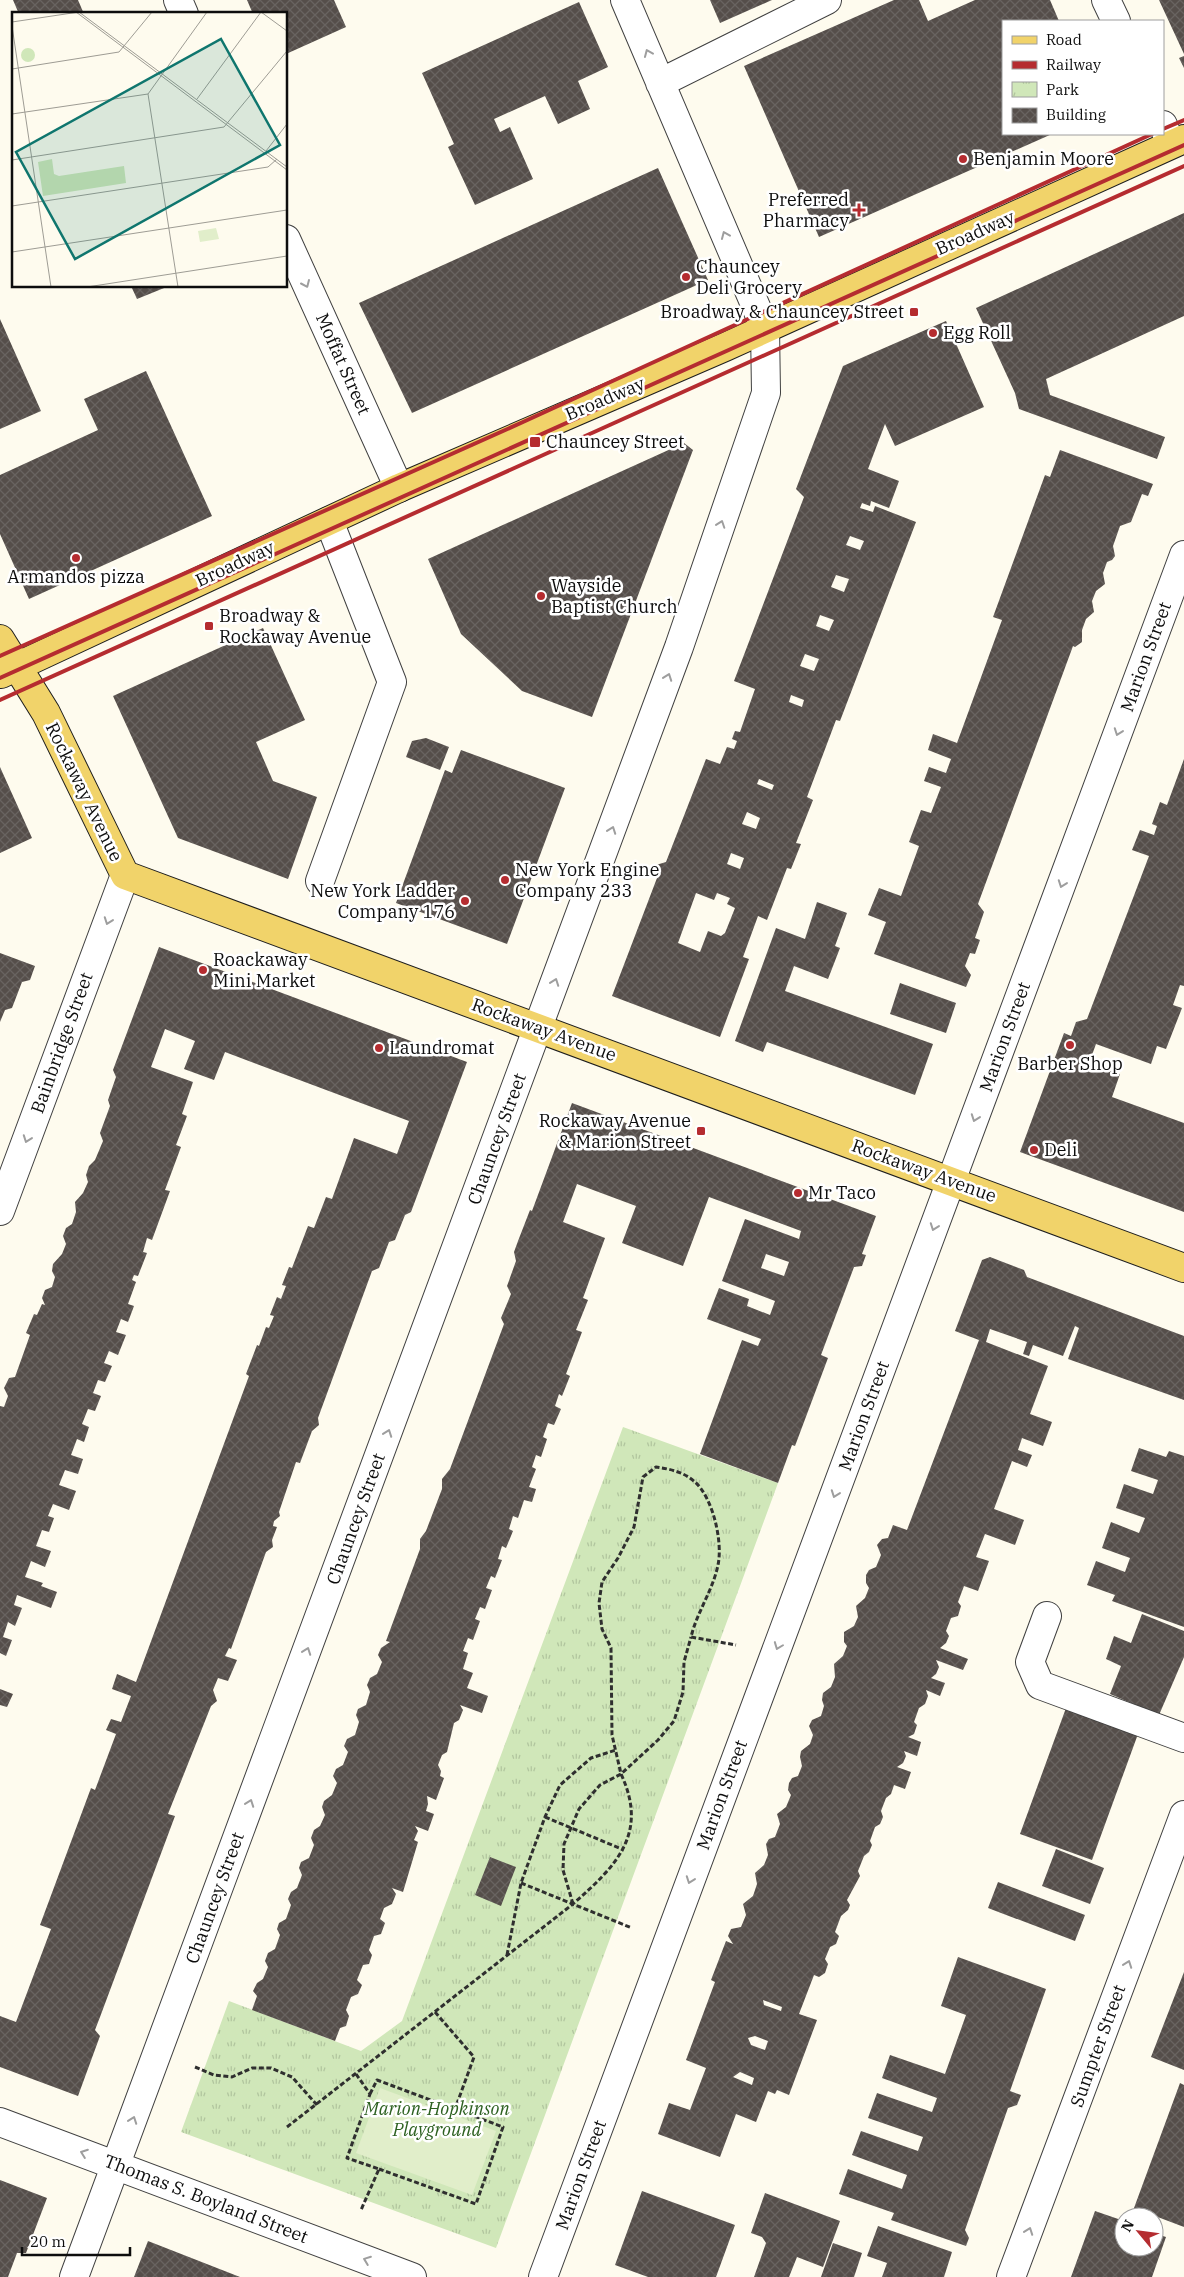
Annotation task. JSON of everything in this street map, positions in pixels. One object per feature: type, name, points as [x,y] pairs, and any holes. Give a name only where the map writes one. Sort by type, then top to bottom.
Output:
[{"type":"main road","name":"Broadway","points":[[8,670],[399,488],[765,328],[1173,136]]},
{"type":"main road","name":"Rockaway Avenue","points":[[0,639],[8,670],[46,714],[125,875],[1184,1268]]},
{"type":"street","points":[[178,0],[183,12]]},
{"type":"street","name":"Chauncey Street","points":[[74,2277],[679,647],[766,393],[765,328],[625,0]]},
{"type":"street","points":[[660,83],[827,0]]},
{"type":"street","points":[[1106,0],[1116,20]]},
{"type":"street","name":"Moffat Street","points":[[288,243],[399,488]]},
{"type":"street","points":[[320,881],[392,682],[329,521]]},
{"type":"street","name":"Marion Street","points":[[543,2277],[1184,555]]},
{"type":"street","name":"Bainbridge Street","points":[[0,1211],[125,875]]},
{"type":"street","points":[[1047,1616],[1030,1662],[1040,1685],[1184,1738]]},
{"type":"street","name":"Sumpter Street","points":[[1012,2277],[1184,1815]]},
{"type":"street","name":"Thomas S. Boyland Street","points":[[0,2122],[412,2277]]},
{"type":"path","points":[[286,2127],[317,2105],[573,1904],[600,1880],[624,1850],[632,1821],[630,1793],[622,1774],[612,1735],[610,1648],[602,1629],[599,1603],[602,1582],[618,1558],[634,1527],[643,1477],[656,1467],[677,1471],[696,1483],[712,1511],[719,1538],[718,1564],[697,1615],[684,1662],[683,1692],[674,1721],[658,1740],[622,1774],[600,1785],[579,1809],[564,1844],[563,1870],[573,1904]]},
{"type":"path","points":[[691,1637],[736,1645]]},
{"type":"path","points":[[507,1956],[522,1883],[545,1817],[560,1785],[591,1758],[616,1750]]},
{"type":"path","points":[[545,1817],[624,1850]]},
{"type":"path","points":[[522,1883],[632,1928]]},
{"type":"path","points":[[435,2012],[474,2057],[455,2109]]},
{"type":"path","points":[[196,2067],[214,2075],[232,2077],[252,2068],[271,2068],[292,2077],[317,2105]]},
{"type":"path","points":[[356,2074],[370,2094]]},
{"type":"path","points":[[376,2080],[503,2127],[476,2204],[347,2158],[370,2094],[376,2080]]},
{"type":"path","points":[[361,2210],[378,2169]]},
{"type":"green space","name":"Marion-Hopkinson Playground","points":[[623,1427],[778,1483],[496,2248],[181,2132],[229,2001],[361,2051],[402,2021]]},
{"type":"green space","points":[[380,2088],[496,2131],[472,2195],[356,2153]]},
{"type":"building","points":[[13,0],[78,0],[83,12],[18,12]]},
{"type":"building","points":[[247,0],[334,0],[346,27],[288,53],[288,12],[252,12]]},
{"type":"building","points":[[710,0],[772,0],[720,23]]},
{"type":"building","points":[[894,0],[919,0],[928,21],[975,0],[1050,0],[1059,20],[1002,20],[1002,135],[1050,135],[819,237],[744,66]]},
{"type":"building","points":[[1159,0],[1184,0],[1184,54]]},
{"type":"building","points":[[579,2],[608,67],[578,81],[590,109],[558,124],[545,96],[494,119],[500,132],[510,127],[533,179],[475,205],[448,147],[454,144],[422,73]]},
{"type":"building","points":[[1184,56],[1184,68],[1179,58]]},
{"type":"building","points":[[658,168],[708,280],[412,413],[359,303]]},
{"type":"building","points":[[1184,213],[1184,316],[1046,379],[1050,395],[1165,437],[1157,459],[1019,409],[1015,393],[976,308]]},
{"type":"building","points":[[132,288],[164,288],[137,299]]},
{"type":"building","points":[[0,319],[41,411],[0,429]]},
{"type":"building","points":[[946,321],[984,407],[895,446],[885,424],[868,469],[899,481],[889,508],[871,501],[870,506],[862,503],[860,508],[873,512],[875,506],[916,522],[840,721],[836,720],[807,797],[813,800],[796,843],[801,844],[791,869],[787,868],[767,920],[758,916],[743,957],[749,959],[720,1037],[612,996],[657,878],[652,876],[656,865],[666,862],[706,759],[720,764],[727,747],[734,749],[737,741],[732,739],[735,731],[740,732],[755,689],[734,681],[804,497],[796,489],[843,366]],"holes":[[[850,536],[864,541],[860,550],[846,545]],[[836,575],[849,579],[844,592],[831,587]],[[820,615],[834,620],[829,631],[816,626]],[[805,654],[819,659],[814,671],[800,666]],[[791,695],[804,700],[802,707],[789,702]],[[759,779],[774,785],[772,790],[757,784]],[[747,812],[760,818],[756,829],[742,824]],[[731,853],[744,858],[740,869],[727,864]],[[696,893],[714,900],[717,893],[730,898],[727,904],[735,908],[725,933],[721,936],[708,931],[700,952],[678,943]]]},
{"type":"building","points":[[146,371],[212,516],[29,599],[0,534],[0,475],[98,430],[84,399]]},
{"type":"building","name":"Wayside Baptist Church","points":[[684,443],[693,450],[592,717],[522,691],[461,634],[428,559]]},
{"type":"building","points":[[1060,450],[1153,484],[1148,496],[1142,494],[1131,522],[1120,526],[1113,546],[1115,556],[1107,562],[1103,573],[1105,584],[1096,591],[1092,601],[1094,612],[1086,619],[1082,630],[1082,642],[1075,647],[1073,646],[978,904],[984,912],[975,938],[980,940],[975,954],[970,953],[965,966],[971,975],[966,987],[874,954],[886,922],[868,915],[879,888],[901,896],[919,846],[909,842],[921,810],[931,813],[941,787],[924,781],[929,767],[946,773],[951,759],[928,750],[933,734],[957,743],[1002,620],[993,617],[1045,475],[1050,477]]},
{"type":"building","points":[[263,628],[305,720],[256,742],[273,781],[317,797],[288,879],[178,838],[113,696]]},
{"type":"building","points":[[426,738],[449,747],[440,770],[406,757],[412,741]]},
{"type":"building","points":[[461,750],[565,788],[507,944],[396,903],[445,770],[452,773]]},
{"type":"building","points":[[1184,759],[1184,986],[1180,985],[1173,1005],[1182,1008],[1166,1049],[1157,1046],[1151,1064],[1096,1044],[1089,1063],[1120,1074],[1112,1097],[1184,1123],[1184,1212],[1020,1152],[1064,1033],[1071,1036],[1076,1022],[1087,1019],[1149,856],[1132,850],[1140,830],[1154,835],[1157,826],[1152,824],[1160,802],[1167,805]]},
{"type":"building","points":[[0,767],[32,838],[0,853]]},
{"type":"building","points":[[817,902],[847,913],[835,946],[840,948],[828,979],[794,966],[785,991],[933,1044],[915,1095],[767,1042],[763,1052],[735,1041],[776,928],[805,939]]},
{"type":"building","points":[[159,947],[467,1062],[411,1212],[405,1215],[395,1240],[389,1242],[379,1268],[372,1271],[318,1418],[319,1425],[312,1431],[300,1463],[296,1462],[279,1512],[280,1516],[274,1521],[273,1526],[277,1527],[272,1540],[273,1547],[266,1552],[231,1649],[229,1648],[225,1656],[237,1660],[228,1681],[218,1678],[213,1690],[217,1701],[211,1706],[168,1814],[175,1816],[95,2030],[100,2036],[78,2096],[0,2067],[0,2016],[16,2022],[51,1929],[40,1925],[91,1788],[95,1790],[116,1734],[106,1730],[111,1719],[121,1722],[131,1696],[112,1689],[117,1674],[136,1682],[249,1376],[246,1374],[257,1345],[259,1346],[266,1327],[269,1328],[274,1316],[270,1315],[277,1297],[281,1299],[286,1286],[282,1285],[289,1267],[292,1268],[308,1226],[314,1228],[326,1197],[332,1199],[354,1138],[397,1154],[409,1121],[225,1052],[214,1080],[184,1069],[195,1041],[165,1029],[151,1067],[193,1082],[182,1114],[187,1116],[176,1145],[181,1147],[165,1190],[170,1191],[152,1240],[147,1238],[143,1252],[147,1253],[138,1276],[134,1275],[132,1280],[136,1282],[128,1304],[134,1306],[128,1322],[121,1319],[116,1332],[126,1335],[118,1355],[109,1351],[104,1363],[112,1366],[105,1382],[98,1380],[93,1393],[101,1396],[95,1411],[88,1409],[82,1424],[89,1427],[84,1442],[77,1439],[71,1455],[83,1459],[78,1474],[65,1470],[59,1485],[76,1491],[69,1510],[53,1504],[48,1516],[54,1518],[49,1532],[42,1530],[36,1546],[51,1551],[45,1567],[31,1561],[25,1577],[43,1583],[41,1586],[57,1592],[51,1608],[17,1595],[14,1605],[22,1608],[15,1626],[8,1622],[3,1637],[12,1640],[6,1656],[0,1653],[0,1406],[4,1407],[8,1396],[4,1388],[9,1378],[15,1377],[30,1335],[26,1333],[34,1314],[37,1315],[42,1304],[45,1305],[42,1298],[45,1290],[52,1287],[55,1277],[52,1271],[53,1264],[62,1254],[66,1244],[63,1236],[66,1228],[72,1224],[76,1212],[75,1202],[83,1193],[88,1182],[86,1175],[89,1166],[95,1160],[103,1141],[100,1133],[110,1106],[108,1100],[116,1077],[113,1070]]},
{"type":"building","points":[[0,953],[35,966],[30,980],[22,982],[12,1008],[5,1010],[0,1022]]},
{"type":"building","points":[[900,983],[956,1003],[946,1033],[890,1014]]},
{"type":"building","points":[[572,1103],[876,1216],[862,1254],[866,1255],[862,1266],[854,1267],[821,1355],[828,1358],[795,1446],[792,1445],[778,1483],[700,1454],[742,1340],[758,1346],[761,1339],[707,1319],[719,1288],[749,1299],[747,1306],[770,1315],[775,1301],[722,1281],[745,1219],[799,1239],[801,1231],[709,1197],[683,1266],[622,1243],[636,1206],[577,1184],[563,1222],[605,1238],[583,1298],[588,1300],[576,1330],[582,1332],[566,1374],[570,1376],[562,1396],[559,1394],[555,1406],[561,1409],[554,1425],[548,1423],[543,1437],[547,1439],[541,1457],[536,1455],[532,1467],[536,1469],[529,1487],[536,1489],[532,1502],[524,1500],[518,1518],[513,1516],[509,1529],[513,1531],[506,1548],[502,1546],[498,1559],[502,1560],[495,1578],[491,1576],[486,1588],[492,1590],[485,1609],[480,1607],[475,1619],[480,1621],[473,1640],[468,1638],[463,1651],[468,1653],[463,1669],[473,1673],[467,1688],[488,1696],[482,1713],[460,1705],[463,1710],[459,1720],[454,1723],[447,1752],[442,1755],[438,1765],[441,1771],[440,1776],[444,1778],[436,1800],[427,1796],[428,1804],[426,1811],[434,1814],[428,1831],[415,1826],[418,1831],[414,1840],[418,1842],[403,1892],[392,1888],[396,1894],[392,1904],[384,1908],[380,1919],[385,1923],[381,1934],[374,1936],[369,1950],[372,1955],[369,1964],[363,1965],[357,1980],[362,1985],[358,1994],[351,1997],[346,2010],[349,2016],[346,2026],[340,2028],[335,2041],[252,2010],[257,1996],[253,1991],[257,1983],[263,1979],[268,1967],[265,1961],[268,1953],[275,1949],[280,1935],[277,1929],[279,1923],[286,1919],[291,1905],[288,1899],[291,1892],[297,1888],[302,1875],[299,1868],[301,1862],[309,1858],[314,1845],[311,1838],[314,1830],[320,1826],[325,1815],[322,1807],[324,1801],[332,1795],[337,1783],[333,1776],[336,1769],[343,1765],[348,1752],[344,1746],[347,1739],[355,1735],[359,1722],[356,1715],[358,1709],[366,1705],[370,1692],[367,1685],[370,1678],[377,1674],[382,1662],[378,1655],[381,1648],[390,1642],[386,1641],[420,1549],[420,1539],[426,1531],[442,1489],[442,1479],[450,1469],[504,1324],[501,1318],[511,1294],[507,1286],[516,1261],[514,1252],[530,1210],[532,1211]],"holes":[[[766,1254],[789,1262],[784,1276],[761,1268]]]},
{"type":"building","points":[[990,1257],[1024,1270],[1027,1277],[1184,1336],[1184,1400],[1068,1359],[1079,1328],[1075,1326],[1063,1356],[1033,1345],[1029,1356],[1023,1354],[1027,1342],[990,1329],[986,1342],[1048,1366],[1030,1414],[1052,1422],[1043,1446],[1022,1438],[1018,1450],[1032,1455],[1027,1467],[1012,1461],[994,1509],[1024,1520],[1015,1545],[985,1534],[976,1557],[989,1561],[978,1591],[964,1586],[958,1602],[961,1606],[958,1616],[951,1618],[946,1631],[949,1636],[946,1643],[940,1648],[968,1659],[963,1670],[936,1660],[939,1667],[936,1674],[931,1678],[945,1683],[940,1696],[926,1690],[928,1696],[925,1704],[919,1708],[914,1722],[917,1725],[914,1734],[908,1737],[921,1742],[917,1756],[904,1751],[906,1756],[903,1763],[897,1767],[911,1772],[905,1789],[894,1785],[891,1794],[886,1798],[881,1811],[883,1817],[880,1824],[875,1827],[870,1841],[872,1845],[869,1852],[864,1856],[858,1871],[860,1876],[847,1900],[850,1905],[848,1910],[841,1916],[835,1932],[839,1936],[836,1944],[830,1947],[825,1959],[828,1964],[825,1973],[819,1977],[814,1975],[799,2014],[817,2020],[789,2095],[777,2090],[775,2094],[768,2091],[756,2122],[736,2114],[720,2157],[658,2134],[669,2103],[690,2110],[706,2068],[686,2060],[715,1982],[711,1980],[726,1941],[733,1944],[728,1936],[731,1929],[741,1927],[746,1915],[743,1904],[753,1896],[757,1884],[755,1873],[764,1865],[768,1855],[766,1844],[769,1839],[775,1837],[780,1824],[777,1814],[786,1807],[791,1795],[788,1790],[789,1783],[792,1778],[798,1776],[802,1766],[801,1751],[810,1744],[813,1735],[809,1726],[812,1720],[821,1716],[824,1706],[822,1700],[823,1693],[831,1687],[835,1677],[834,1664],[843,1656],[847,1646],[844,1642],[844,1632],[854,1626],[858,1617],[856,1606],[865,1598],[869,1588],[866,1583],[866,1575],[869,1570],[876,1567],[881,1555],[877,1545],[882,1539],[888,1538],[893,1525],[907,1530],[979,1340],[955,1331],[982,1260]],"holes":[[[763,2000],[782,2007],[781,2011],[764,2005]],[[755,2036],[768,2041],[765,2050],[751,2045],[748,2038]],[[740,2072],[754,2078],[752,2085],[733,2077]]]},
{"type":"building","points":[[1139,1448],[1166,1457],[1169,1451],[1184,1456],[1184,1627],[1112,1601],[1115,1595],[1087,1585],[1096,1561],[1125,1572],[1130,1558],[1102,1548],[1111,1522],[1139,1533],[1145,1518],[1116,1508],[1124,1484],[1153,1494],[1158,1480],[1131,1471]]},
{"type":"building","points":[[1142,1614],[1184,1631],[1184,1657],[1159,1715],[1110,1694],[1121,1666],[1106,1659],[1114,1636],[1131,1643]]},
{"type":"building","points":[[0,1689],[13,1694],[7,1707],[0,1705]]},
{"type":"building","points":[[1066,1708],[1138,1734],[1092,1860],[1020,1834]]},
{"type":"building","points":[[1056,1849],[1104,1868],[1090,1904],[1042,1886]]},
{"type":"building","points":[[490,1857],[516,1867],[501,1906],[475,1895]]},
{"type":"building","points":[[998,1882],[1085,1915],[1075,1941],[988,1908]]},
{"type":"building","points":[[958,1957],[1046,1989],[1010,2091],[1021,2095],[1017,2105],[1008,2108],[965,2230],[969,2238],[966,2246],[891,2220],[894,2213],[839,2194],[848,2169],[902,2189],[907,2175],[852,2155],[861,2131],[918,2151],[923,2137],[868,2118],[877,2093],[932,2112],[937,2098],[882,2078],[890,2055],[945,2074],[966,2015],[941,2006]]},
{"type":"building","points":[[1184,1972],[1184,2070],[1151,2057]]},
{"type":"building","points":[[1180,2083],[1184,2085],[1184,2227],[1164,2219],[1164,2207],[1134,2207]]},
{"type":"building","points":[[0,2180],[47,2198],[26,2253],[17,2253],[8,2277],[0,2277]]},
{"type":"building","points":[[642,2191],[735,2225],[716,2277],[648,2277],[615,2265]]},
{"type":"building","points":[[765,2193],[840,2221],[823,2267],[797,2257],[789,2277],[754,2277],[766,2243],[762,2237],[751,2233]]},
{"type":"building","points":[[1095,2211],[1114,2218],[1114,2257],[1159,2257],[1152,2277],[1071,2277]]},
{"type":"building","points":[[878,2226],[952,2252],[944,2277],[882,2277],[887,2263],[867,2256]]},
{"type":"building","points":[[148,2241],[240,2277],[134,2277]]},
{"type":"building","points":[[833,2243],[862,2253],[854,2277],[821,2277]]},
{"type":"railway","points":[[1164,129],[1184,120]]},
{"type":"railway","points":[[0,656],[523,422],[1150,135]]},
{"type":"railway","points":[[0,678],[1184,145]]},
{"type":"railway","points":[[0,700],[1184,166]]},
{"type":"place","name":"Benjamin Moore","points":[[963,159]]},
{"type":"place","name":"Preferred Pharmacy","points":[[859,210]]},
{"type":"place","name":"Chauncey Deli Grocery","points":[[686,277]]},
{"type":"place","name":"Broadway & Chauncey Street","points":[[914,312]]},
{"type":"place","name":"Egg Roll","points":[[933,333]]},
{"type":"place","name":"Chauncey Street","points":[[535,442]]},
{"type":"place","name":"Armandos pizza","points":[[76,558]]},
{"type":"place","name":"Wayside Baptist Church","points":[[541,596]]},
{"type":"place","name":"Broadway & Rockaway Avenue","points":[[209,626]]},
{"type":"place","name":"New York Engine Company 233","points":[[505,880]]},
{"type":"place","name":"New York Ladder Company 176","points":[[465,901]]},
{"type":"place","name":"Roackaway Mini Market","points":[[203,970]]},
{"type":"place","name":"Barber Shop","points":[[1070,1045]]},
{"type":"place","name":"Laundromat","points":[[379,1048]]},
{"type":"place","name":"Rockaway Avenue & Marion Street","points":[[701,1131]]},
{"type":"place","name":"Deli","points":[[1034,1150]]},
{"type":"place","name":"Mr Taco","points":[[798,1193]]}]
